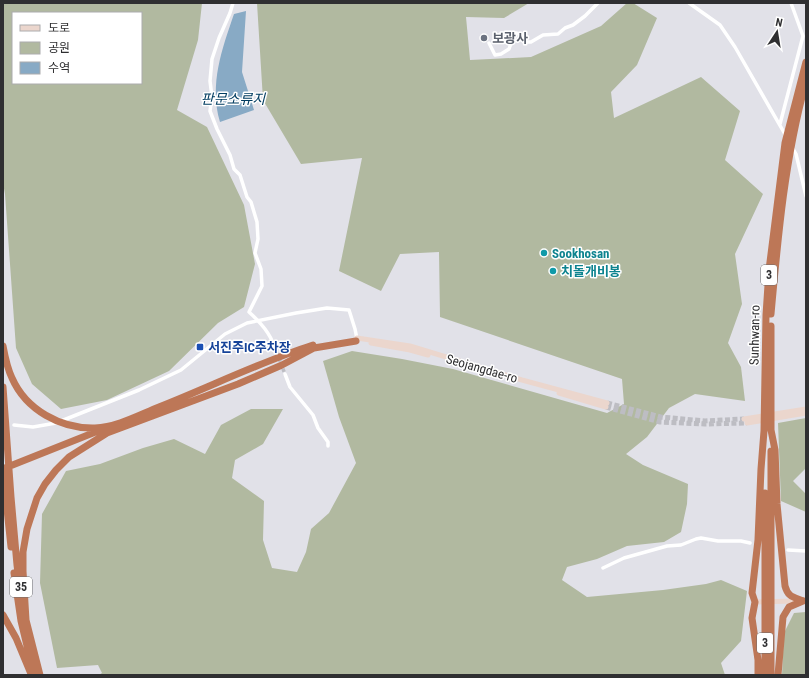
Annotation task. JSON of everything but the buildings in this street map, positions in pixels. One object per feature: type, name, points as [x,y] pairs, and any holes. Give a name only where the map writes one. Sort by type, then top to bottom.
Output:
[{"type":"highway","name":"3","points":[[787,146],[806,62]]},
{"type":"highway","name":"3","points":[[787,146],[806,82]]},
{"type":"highway","name":"Sunhwan-ro","points":[[768,430],[771,317],[787,146]]},
{"type":"highway","points":[[3,468],[122,422],[279,356],[314,345],[356,340]]},
{"type":"highway","points":[[3,472],[238,384],[282,365],[314,348],[356,340]]},
{"type":"highway","points":[[3,346],[8,368],[20,392],[44,415],[56,420],[84,427],[97,428],[122,422]]},
{"type":"highway","name":"35","points":[[3,387],[13,569],[21,621],[33,675]]},
{"type":"highway","name":"3","points":[[765,675],[768,612],[768,430]]},
{"type":"highway","points":[[768,430],[775,450],[777,504],[785,586],[787,593],[792,597],[804,601]]},
{"type":"highway","points":[[758,675],[758,660],[752,618],[755,602],[752,593],[758,540],[761,469],[768,430]]},
{"type":"highway","points":[[26,620],[23,552],[27,529],[37,498],[56,470],[69,457],[107,433]]},
{"type":"highway","name":"35","points":[[3,472],[26,620],[40,675]]},
{"type":"highway","points":[[778,675],[783,617],[789,607],[804,601]]},
{"type":"highway","name":"3","points":[[768,612],[771,675]]},
{"type":"highway","points":[[3,615],[16,638],[33,675]]},
{"type":"street","points":[[233,3],[212,60],[210,81],[212,97],[210,111],[230,156],[234,169],[240,176],[247,197],[251,202],[257,222],[258,239],[255,253],[262,269],[262,286],[249,312],[258,320],[268,333],[275,348]]},
{"type":"street","points":[[489,43],[495,55],[501,54],[509,49],[516,33],[519,34],[526,42],[531,42],[542,35],[558,34],[565,28],[574,26],[598,3]]},
{"type":"street","points":[[689,3],[720,25],[736,47],[796,154],[806,196]]},
{"type":"street","points":[[780,124],[803,36],[791,3]]},
{"type":"street","points":[[14,425],[33,427],[56,423],[139,390],[181,370],[225,334],[247,323],[258,320],[328,308],[349,310],[356,340]]},
{"type":"street","name":"Seojangdae-ro","points":[[356,340],[410,350],[606,405]]},
{"type":"street","points":[[285,374],[290,386],[313,415],[318,428],[328,442],[328,446]]},
{"type":"street","points":[[806,409],[745,421],[806,413]]},
{"type":"street","points":[[603,568],[624,558],[667,546],[681,545],[701,538],[718,541],[741,541],[750,543]]},
{"type":"street","points":[[788,550],[806,551]]},
{"type":"street","points":[[755,602],[804,601]]},
{"type":"green space","points":[[3,3],[202,3],[198,40],[177,110],[207,127],[244,205],[255,264],[244,307],[218,323],[169,371],[107,400],[61,409],[32,384],[16,348],[3,183]]},
{"type":"green space","points":[[257,3],[529,3],[504,18],[466,17],[470,60],[531,57],[601,26],[627,3],[633,3],[657,18],[637,65],[611,92],[614,118],[701,77],[740,111],[725,160],[763,194],[735,254],[742,304],[728,343],[741,367],[745,401],[695,394],[669,408],[647,437],[626,454],[643,465],[688,484],[687,504],[681,532],[664,542],[627,546],[597,559],[567,567],[562,580],[587,597],[663,590],[706,584],[721,580],[747,591],[741,641],[721,663],[725,675],[99,675],[102,673],[98,665],[57,668],[40,583],[42,514],[66,471],[100,464],[143,448],[174,439],[205,454],[221,425],[251,409],[283,409],[263,444],[235,460],[232,478],[264,501],[263,540],[272,568],[297,572],[306,552],[311,529],[329,513],[356,463],[339,417],[323,361],[352,351],[453,369],[607,413],[624,404],[622,379],[440,317],[439,252],[400,254],[381,291],[339,271],[362,158],[301,164],[263,100]]},
{"type":"green space","points":[[806,418],[806,468],[793,481],[806,494],[806,512],[781,501],[778,423]]},
{"type":"green space","points":[[806,612],[806,675],[782,675],[784,633],[794,613]]},
{"type":"water","name":"판문소류지","points":[[246,11],[242,72],[254,110],[220,122],[217,108],[216,80],[221,54],[234,14]]},
{"type":"tunnel","points":[[275,348],[285,374]]},
{"type":"tunnel","points":[[607,403],[661,417],[705,421],[744,419]]},
{"type":"tunnel","points":[[606,407],[660,422],[705,424],[747,423]]},
{"type":"place","name":"보광사","points":[[484,38]]},
{"type":"place","name":"Sookhosan","points":[[544,253]]},
{"type":"place","name":"치돌개비봉","points":[[553,271]]},
{"type":"place","name":"서진주IC주차장","points":[[200,347]]}]
